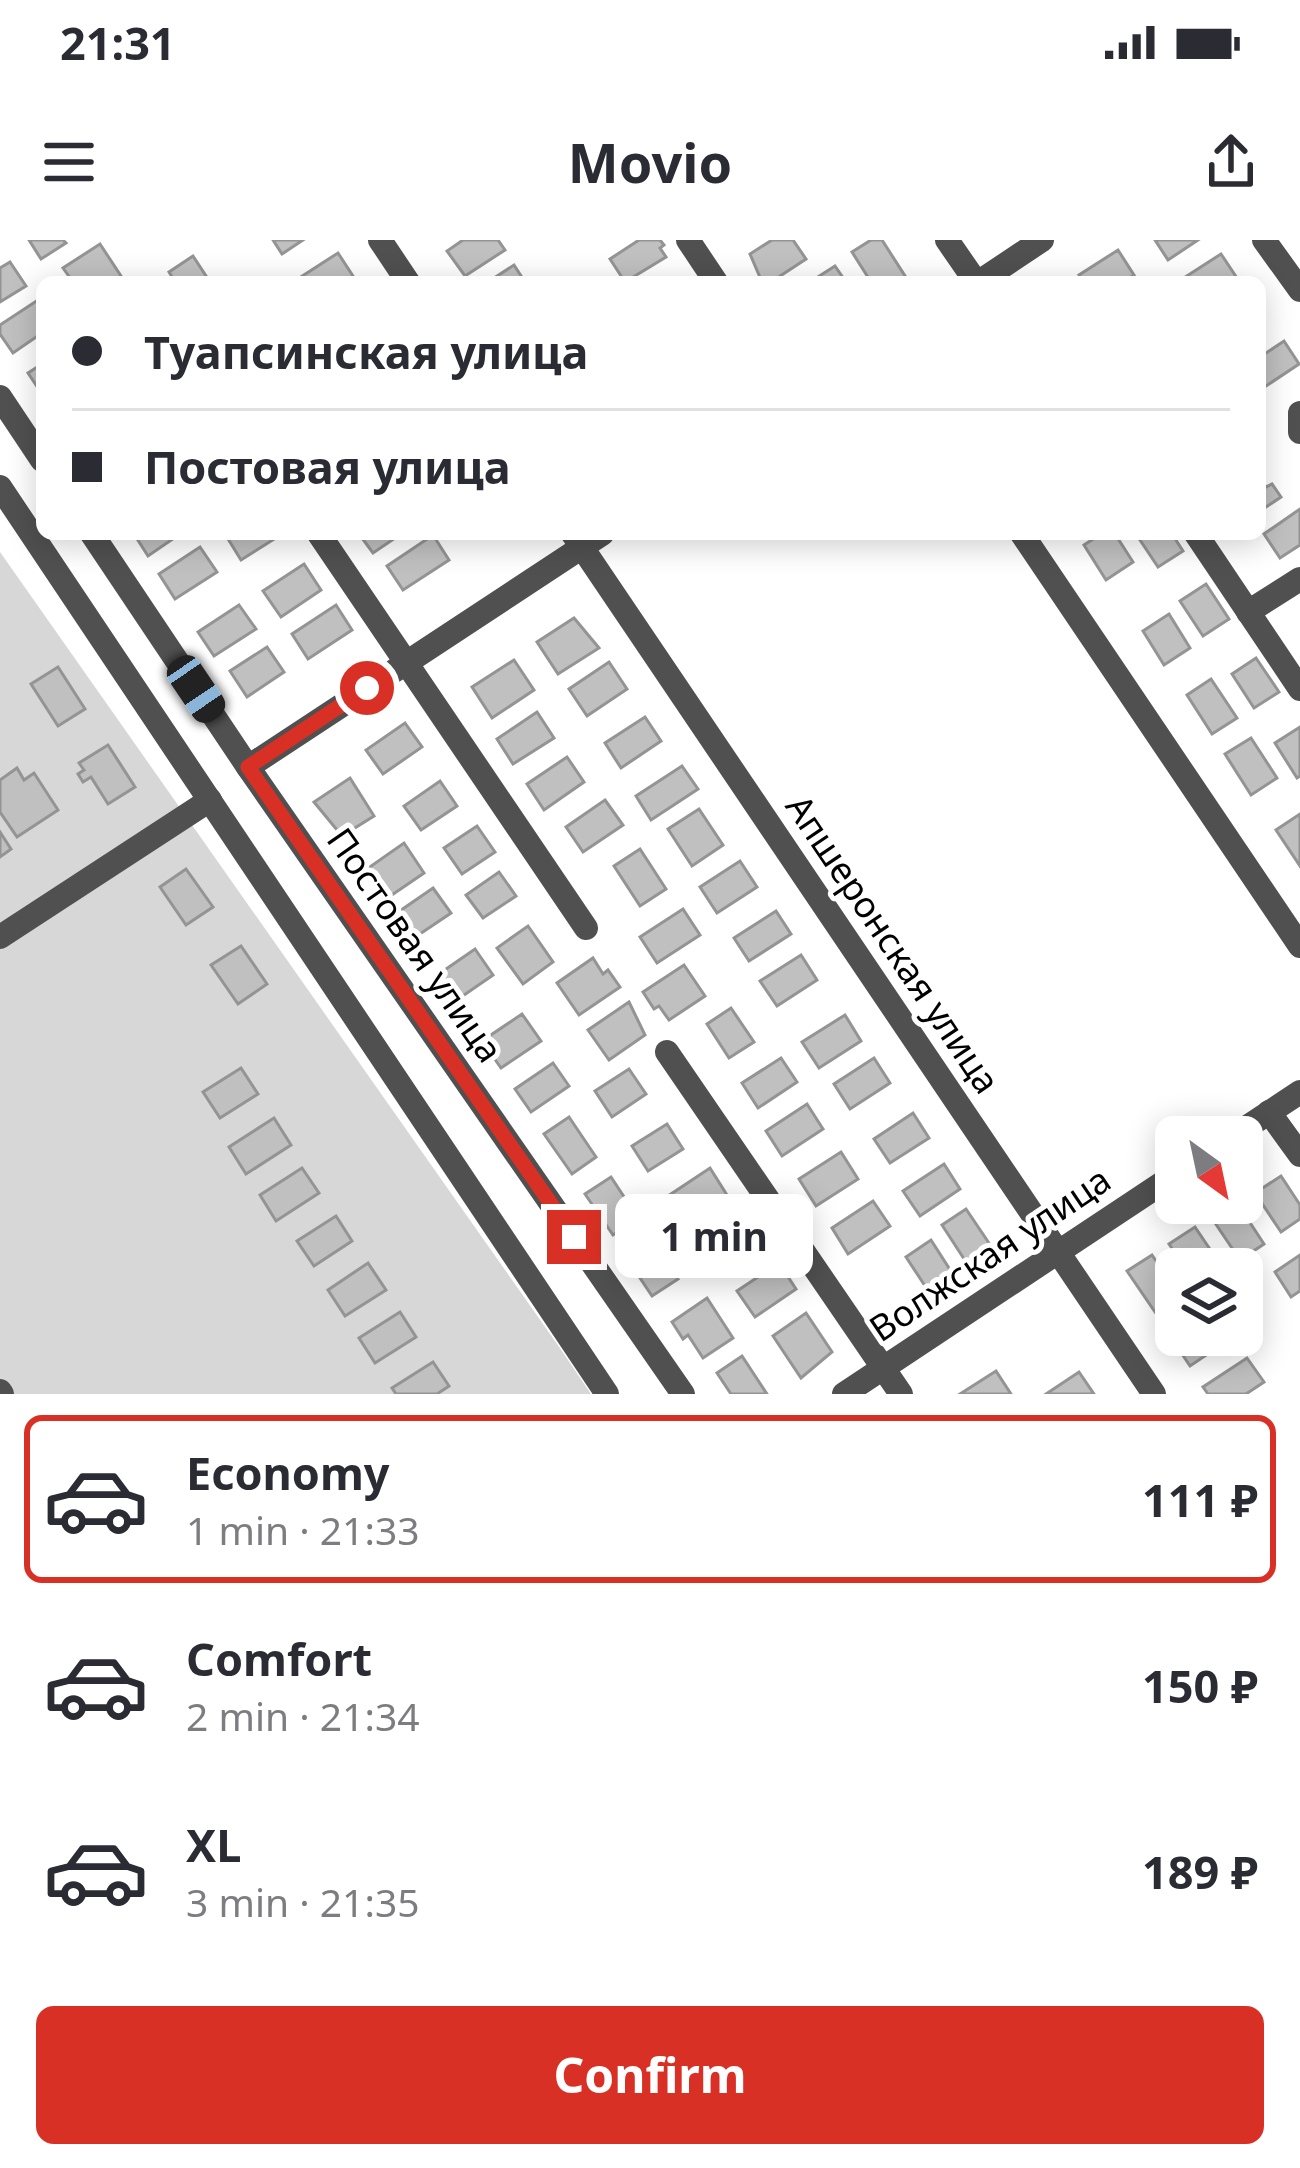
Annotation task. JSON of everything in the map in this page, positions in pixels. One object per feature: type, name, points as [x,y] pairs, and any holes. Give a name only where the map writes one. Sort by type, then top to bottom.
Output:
[{"type":"street","points":[[380,240],[404,276]]},
{"type":"street","points":[[688,240],[712,276]]},
{"type":"street","points":[[947,240],[973,276]]},
{"type":"street","points":[[986,276],[1042,240]]},
{"type":"street","points":[[1264,240],[1300,290]]},
{"type":"street","points":[[0,398],[36,451]]},
{"type":"street","points":[[1300,413],[1300,432]]},
{"type":"street","points":[[0,487],[607,1394]]},
{"type":"street","name":"Постовая улица","points":[[96,540],[683,1394]]},
{"type":"street","points":[[323,540],[586,928]]},
{"type":"street","points":[[248,767],[583,540]]},
{"type":"street","name":"Апшеронская улица","points":[[587,540],[1154,1394]]},
{"type":"street","points":[[1026,540],[1300,946]]},
{"type":"street","points":[[1200,540],[1300,689]]},
{"type":"street","points":[[1248,612],[1300,579]]},
{"type":"street","points":[[0,937],[210,800]]},
{"type":"street","points":[[667,1052],[901,1394]]},
{"type":"street","points":[[1263,1117],[1300,1092]]},
{"type":"street","points":[[1270,1112],[1300,1155]]},
{"type":"street","name":"Волжская улица","points":[[844,1394],[1155,1188]]},
{"type":"shaded area","points":[[0,552],[562,1351],[591,1394],[0,1394]]},
{"type":"building","points":[[29,240],[63,240],[66,243],[41,259]]},
{"type":"building","points":[[273,240],[303,240],[282,254]]},
{"type":"building","points":[[463,240],[498,240],[505,250],[465,276],[447,251]]},
{"type":"building","points":[[639,240],[660,240],[666,257],[635,276],[621,276],[610,259]]},
{"type":"building","points":[[772,240],[793,240],[806,259],[780,276],[759,276],[750,254]]},
{"type":"building","points":[[871,240],[882,240],[905,276],[867,276],[852,252]]},
{"type":"building","points":[[1155,240],[1198,240],[1168,260]]},
{"type":"building","points":[[100,244],[121,276],[69,276],[63,268]]},
{"type":"building","points":[[1118,250],[1134,275],[1080,276]]},
{"type":"building","points":[[338,253],[353,276],[302,276]]},
{"type":"building","points":[[1221,254],[1236,276],[1187,276]]},
{"type":"building","points":[[193,256],[206,276],[171,276],[169,272]]},
{"type":"building","points":[[10,262],[26,286],[0,302],[0,268]]},
{"type":"building","points":[[514,265],[521,276],[497,276]]},
{"type":"building","points":[[835,266],[842,276],[819,276]]},
{"type":"building","points":[[36,301],[36,337],[13,353],[0,334],[0,325]]},
{"type":"building","points":[[1284,341],[1299,364],[1266,386],[1266,353]]},
{"type":"building","points":[[1272,484],[1281,497],[1266,507],[1266,487]]},
{"type":"building","points":[[1300,509],[1300,545],[1280,558],[1266,533]]},
{"type":"building","points":[[138,540],[171,540],[148,556]]},
{"type":"building","points":[[229,540],[273,540],[241,560]]},
{"type":"building","points":[[363,540],[392,540],[373,553]]},
{"type":"building","points":[[426,540],[436,540],[449,560],[403,590],[387,566]]},
{"type":"building","points":[[1092,540],[1119,540],[1133,562],[1106,580],[1084,545]]},
{"type":"building","points":[[1140,540],[1176,540],[1183,551],[1158,567]]},
{"type":"building","points":[[200,547],[217,572],[175,599],[159,574]]},
{"type":"building","points":[[304,564],[321,590],[281,617],[263,591]]},
{"type":"building","points":[[1206,584],[1229,619],[1203,636],[1180,601]]},
{"type":"building","points":[[239,605],[256,629],[214,656],[198,632]]},
{"type":"building","points":[[336,605],[352,630],[308,659],[292,634]]},
{"type":"building","points":[[1169,614],[1190,648],[1164,665],[1143,631]]},
{"type":"building","points":[[574,618],[599,648],[558,674],[537,642]]},
{"type":"building","points":[[267,647],[284,672],[247,697],[230,671]]},
{"type":"building","points":[[1256,658],[1279,692],[1254,708],[1232,674]]},
{"type":"building","points":[[514,660],[534,690],[492,718],[472,687]]},
{"type":"building","points":[[609,662],[627,689],[587,716],[569,689]]},
{"type":"building","points":[[58,667],[85,709],[58,726],[31,684]]},
{"type":"building","points":[[1211,679],[1237,718],[1212,734],[1187,695]]},
{"type":"building","points":[[537,712],[554,738],[513,764],[497,739]]},
{"type":"building","points":[[645,717],[661,741],[621,768],[605,743]]},
{"type":"building","points":[[405,723],[422,747],[383,774],[366,750]]},
{"type":"building","points":[[1300,727],[1300,776],[1297,778],[1275,743]]},
{"type":"building","points":[[1251,738],[1277,778],[1251,795],[1225,754]]},
{"type":"building","points":[[108,745],[135,787],[108,804],[91,777],[83,782],[78,774],[84,770],[79,763]]},
{"type":"building","points":[[567,757],[584,782],[544,810],[527,784]]},
{"type":"building","points":[[682,766],[698,789],[651,820],[636,796]]},
{"type":"building","points":[[17,768],[24,780],[34,773],[58,810],[17,837],[0,812],[0,780]]},
{"type":"building","points":[[350,778],[374,816],[342,836],[314,802]]},
{"type":"building","points":[[440,781],[457,806],[421,830],[404,806]]},
{"type":"building","points":[[605,800],[623,825],[583,852],[566,827]]},
{"type":"building","points":[[699,809],[723,845],[692,866],[668,829]]},
{"type":"building","points":[[1300,814],[1300,866],[1276,830]]},
{"type":"building","points":[[477,826],[495,852],[462,874],[444,848]]},
{"type":"building","points":[[0,832],[11,849],[0,857]]},
{"type":"building","points":[[404,843],[424,873],[389,897],[364,871]]},
{"type":"building","points":[[640,849],[666,889],[640,906],[614,866]]},
{"type":"building","points":[[740,861],[757,887],[717,913],[700,887]]},
{"type":"building","points":[[186,869],[213,907],[186,925],[160,887]]},
{"type":"building","points":[[499,872],[516,896],[483,918],[466,895]]},
{"type":"building","points":[[433,888],[451,913],[411,940],[394,915]]},
{"type":"building","points":[[683,909],[700,935],[657,963],[640,937]]},
{"type":"building","points":[[776,911],[791,934],[749,961],[734,938]]},
{"type":"building","points":[[528,926],[553,962],[523,984],[497,948]]},
{"type":"building","points":[[241,946],[267,984],[238,1004],[211,965]]},
{"type":"building","points":[[475,949],[493,975],[454,1002],[436,976]]},
{"type":"building","points":[[801,955],[817,980],[777,1006],[760,981]]},
{"type":"building","points":[[593,958],[620,987],[579,1015],[557,983]]},
{"type":"building","points":[[684,965],[705,996],[669,1020],[643,992]]},
{"type":"building","points":[[629,1002],[645,1035],[609,1060],[588,1030]]},
{"type":"building","points":[[731,1008],[754,1042],[729,1058],[707,1024]]},
{"type":"building","points":[[522,1014],[541,1041],[501,1068],[482,1041]]},
{"type":"building","points":[[845,1015],[861,1041],[819,1068],[802,1042]]},
{"type":"building","points":[[781,1058],[797,1082],[758,1108],[742,1083]]},
{"type":"building","points":[[874,1058],[890,1083],[850,1109],[834,1084]]},
{"type":"building","points":[[553,1063],[569,1086],[531,1112],[515,1089]]},
{"type":"building","points":[[241,1068],[258,1094],[220,1118],[203,1092]]},
{"type":"building","points":[[629,1069],[646,1094],[612,1117],[595,1091]]},
{"type":"building","points":[[807,1104],[823,1129],[782,1156],[766,1131]]},
{"type":"building","points":[[913,1113],[929,1138],[890,1163],[874,1139]]},
{"type":"building","points":[[569,1117],[596,1157],[572,1174],[544,1134]]},
{"type":"building","points":[[274,1118],[291,1145],[246,1174],[229,1147]]},
{"type":"building","points":[[667,1124],[683,1149],[648,1171],[632,1146]]},
{"type":"building","points":[[841,1152],[858,1179],[816,1206],[799,1179]]},
{"type":"building","points":[[944,1164],[960,1189],[920,1216],[903,1191]]},
{"type":"building","points":[[302,1168],[319,1193],[276,1221],[260,1195]]},
{"type":"building","points":[[710,1168],[727,1195],[700,1212],[703,1217],[688,1227],[668,1196]]},
{"type":"building","points":[[1281,1176],[1300,1205],[1300,1219],[1281,1232],[1263,1205],[1263,1188]]},
{"type":"building","points":[[611,1177],[638,1218],[613,1235],[585,1194]]},
{"type":"building","points":[[873,1201],[890,1226],[848,1254],[832,1228]]},
{"type":"building","points":[[966,1209],[993,1249],[968,1265],[942,1225]]},
{"type":"building","points":[[336,1216],[352,1241],[314,1266],[297,1241]]},
{"type":"building","points":[[749,1221],[765,1245],[726,1272],[709,1247]]},
{"type":"building","points":[[1216,1224],[1251,1224],[1264,1244],[1258,1248],[1232,1248]]},
{"type":"building","points":[[1195,1227],[1209,1248],[1172,1248],[1169,1244]]},
{"type":"building","points":[[652,1240],[678,1279],[652,1296],[626,1257]]},
{"type":"building","points":[[931,1240],[956,1279],[931,1295],[906,1257]]},
{"type":"building","points":[[1152,1255],[1155,1312],[1127,1271]]},
{"type":"building","points":[[1300,1255],[1300,1291],[1291,1297],[1275,1272]]},
{"type":"building","points":[[368,1263],[386,1290],[345,1316],[328,1290]]},
{"type":"building","points":[[779,1263],[796,1289],[755,1317],[737,1291]]},
{"type":"building","points":[[707,1298],[733,1338],[703,1358],[688,1335],[683,1339],[672,1322]]},
{"type":"building","points":[[400,1312],[416,1337],[375,1363],[359,1338]]},
{"type":"building","points":[[806,1313],[832,1352],[801,1378],[773,1336]]},
{"type":"building","points":[[742,1356],[767,1394],[731,1394],[717,1373]]},
{"type":"building","points":[[1183,1356],[1205,1356],[1190,1366]]},
{"type":"building","points":[[1247,1358],[1264,1382],[1246,1394],[1208,1394],[1203,1387]]},
{"type":"building","points":[[433,1362],[449,1386],[437,1394],[396,1394],[392,1388]]},
{"type":"building","points":[[996,1371],[1011,1394],[960,1394]]},
{"type":"building","points":[[1079,1372],[1094,1394],[1046,1394]]},
{"type":"route","points":[[367,688],[248,767],[574,1237]]}]
